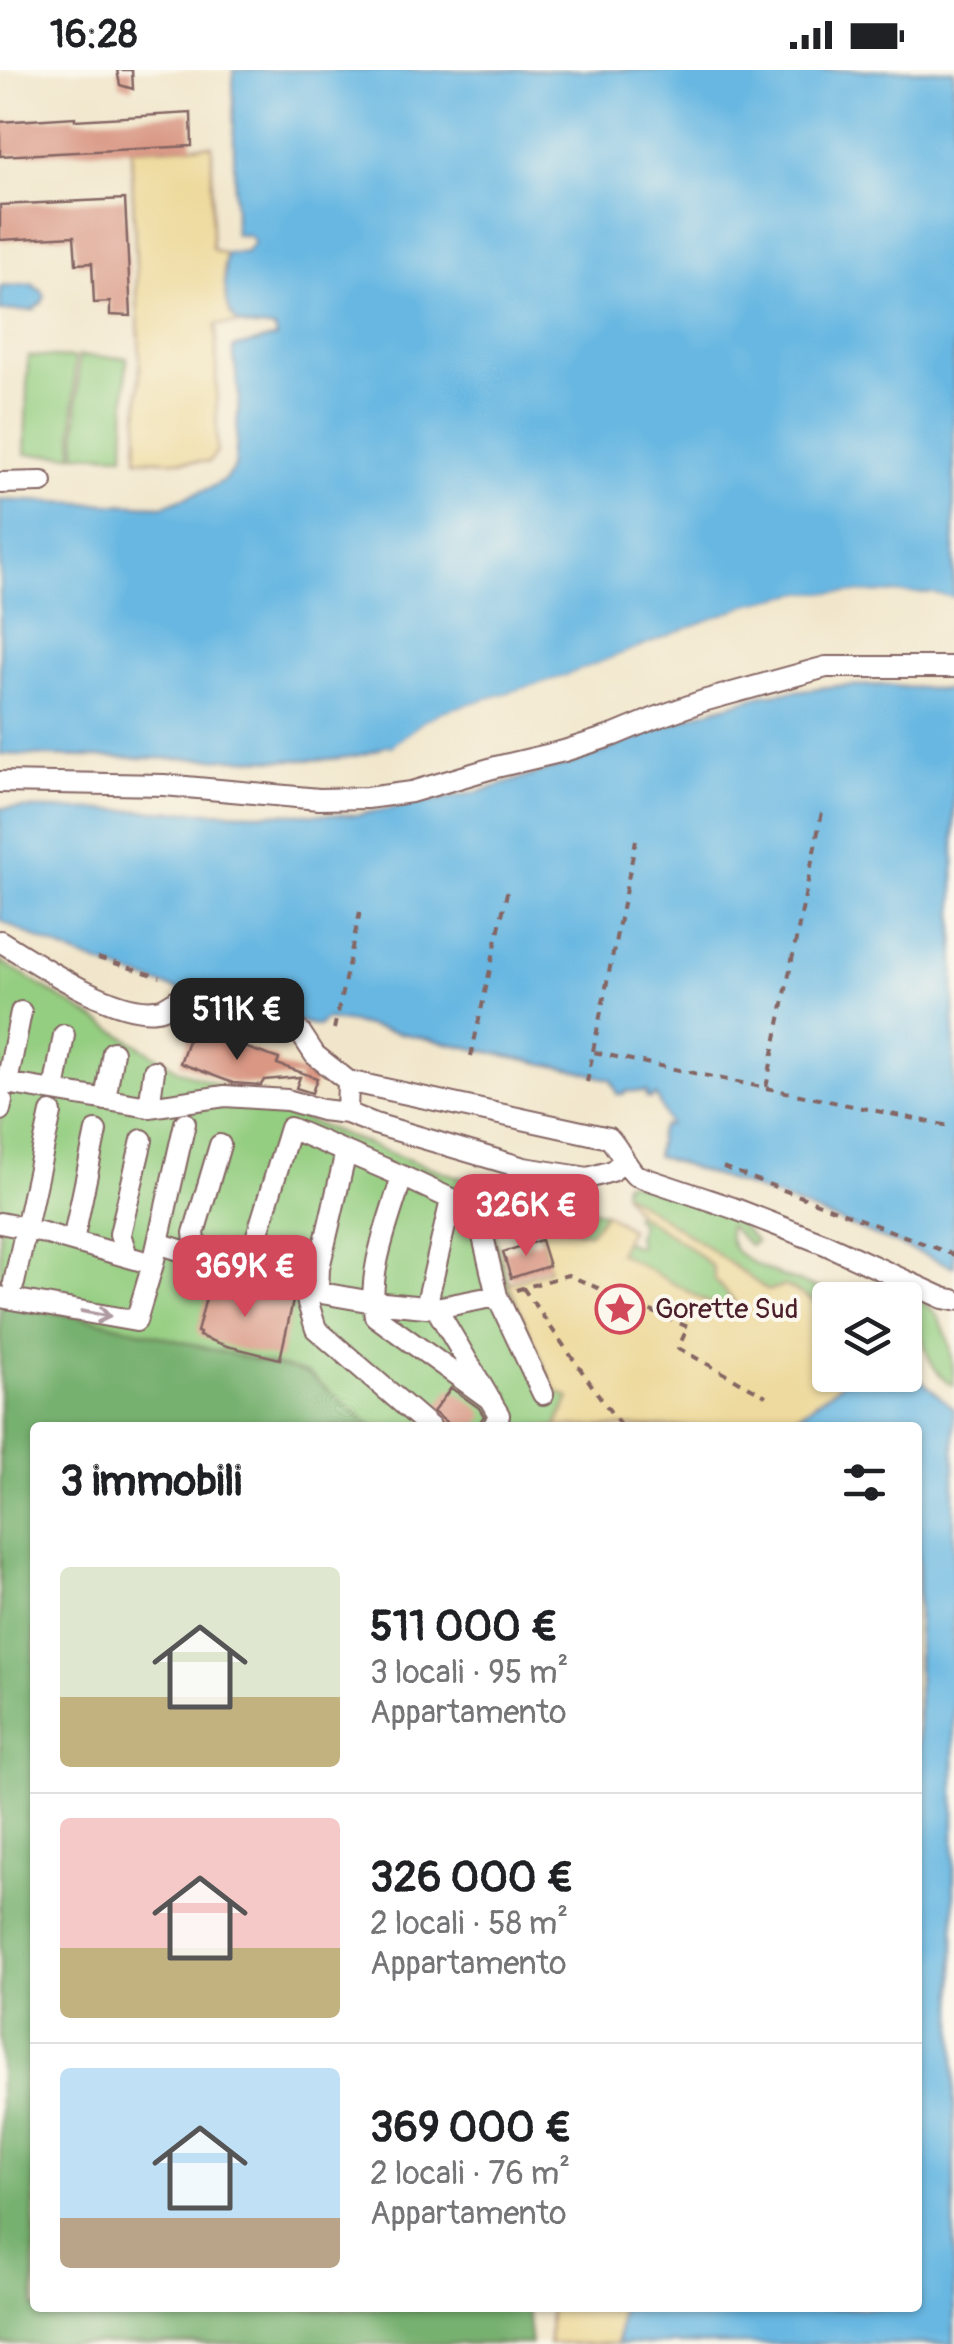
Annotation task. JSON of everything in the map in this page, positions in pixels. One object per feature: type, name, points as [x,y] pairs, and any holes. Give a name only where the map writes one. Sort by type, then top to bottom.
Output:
[{"type":"street","points":[[0,484],[42,482]]},
{"type":"street","points":[[0,782],[164,784],[319,798],[367,798],[411,792],[564,751],[703,701],[826,667],[954,666]]},
{"type":"street","points":[[0,942],[82,991],[134,1008],[158,1010],[177,1000],[300,1032],[314,1055],[348,1081],[609,1138],[635,1174],[825,1244],[954,1300]]},
{"type":"street","points":[[20,1012],[2,1094],[54,1091],[148,1107],[225,1096],[286,1100],[347,1112],[524,1168],[588,1178],[612,1172],[623,1162]]},
{"type":"street","points":[[54,1091],[64,1035]]},
{"type":"street","points":[[106,1100],[113,1052]]},
{"type":"street","points":[[148,1107],[154,1071]]},
{"type":"street","points":[[347,1112],[348,1081]]},
{"type":"street","points":[[52,1113],[26,1228],[7,1290],[136,1322],[156,1253],[184,1123]]},
{"type":"street","points":[[251,1273],[251,1255],[290,1128],[477,1211],[497,1296],[543,1394]]},
{"type":"street","points":[[73,1241],[96,1131]]},
{"type":"street","points":[[126,1256],[120,1234],[142,1140]]},
{"type":"street","points":[[198,1256],[194,1232],[220,1144]]},
{"type":"street","points":[[346,1152],[311,1291],[316,1329],[424,1422]]},
{"type":"street","points":[[402,1176],[377,1266],[375,1316],[490,1400]]},
{"type":"street","points":[[451,1200],[431,1308],[500,1414],[496,1422]]},
{"type":"street","points":[[0,1223],[126,1256],[198,1256],[311,1291],[373,1302],[431,1308],[497,1296]]},
{"type":"path","points":[[766,1088],[823,807]]},
{"type":"path","points":[[587,1082],[636,840]]},
{"type":"path","points":[[472,1056],[508,888]]},
{"type":"path","points":[[334,1028],[361,907]]},
{"type":"path","points":[[98,958],[156,978]]},
{"type":"path","points":[[254,1006],[260,982]]},
{"type":"path","points":[[593,1052],[954,1127]]},
{"type":"path","points":[[724,1167],[954,1255]]},
{"type":"path","points":[[777,1197],[780,1189]]},
{"type":"path","points":[[497,1296],[568,1274],[688,1327],[678,1348],[766,1396]]},
{"type":"path","points":[[522,1288],[618,1422]]},
{"type":"green space","points":[[28,356],[75,358],[73,455],[25,454]]},
{"type":"green space","points":[[79,356],[127,358],[124,455],[76,454]]},
{"type":"green space","points":[[0,961],[179,1070],[479,1184],[508,1283],[570,1397],[558,1422],[367,1422],[307,1373],[0,1303]]},
{"type":"green space","points":[[629,1181],[731,1215],[756,1242],[749,1245],[728,1227],[733,1246],[741,1255],[778,1275],[812,1286],[812,1300],[785,1286],[768,1291],[623,1192],[624,1183]]},
{"type":"green space","points":[[530,1193],[605,1213],[589,1234],[559,1225]]},
{"type":"green space","points":[[637,1213],[713,1267],[715,1280],[735,1303],[727,1313],[617,1253],[624,1240],[639,1246],[640,1225],[634,1215]]},
{"type":"green space","points":[[922,1302],[946,1333],[954,1386],[937,1372],[923,1340]]},
{"type":"green space","points":[[0,1303],[91,1319],[307,1373],[367,1422],[30,1422],[30,2312],[527,2312],[531,2344],[0,2344]]},
{"type":"sand","points":[[212,145],[212,249],[226,254],[224,271],[230,314],[242,324],[216,325],[217,451],[209,462],[137,459],[140,362],[131,149]]},
{"type":"sand","name":"Gorette Sud","points":[[623,1192],[768,1291],[785,1286],[812,1300],[812,1392],[831,1392],[789,1422],[558,1422],[570,1398],[556,1391],[508,1283],[549,1269],[532,1196],[559,1225],[589,1234],[605,1213],[630,1229],[618,1253],[727,1313],[735,1302],[715,1280],[713,1267],[637,1213]]},
{"type":"sand","points":[[550,2312],[621,2312],[617,2344],[549,2344]]},
{"type":"water","points":[[233,70],[954,70],[954,598],[932,594],[803,593],[752,604],[561,678],[443,712],[389,749],[388,745],[355,756],[292,760],[0,754],[0,500],[163,506],[210,488],[235,467],[239,396],[233,348],[277,337],[275,329],[241,324],[235,319],[226,292],[226,254],[246,252],[254,243],[250,236],[235,234]]},
{"type":"water","points":[[34,284],[45,296],[35,310],[0,311],[0,287]]},
{"type":"water","points":[[881,685],[954,688],[954,1267],[777,1197],[656,1156],[659,1134],[663,1126],[669,1125],[656,1096],[646,1097],[647,1092],[617,1094],[611,1080],[588,1073],[353,1023],[326,1019],[318,1026],[237,1006],[115,970],[0,920],[0,808],[356,815],[479,792],[590,757],[694,715],[763,695]]},
{"type":"water","points":[[922,1381],[954,1409],[954,2344],[617,2344],[621,2312],[922,2312],[922,1422],[789,1422],[830,1392],[922,1392]]},
{"type":"pier","points":[[803,593],[932,594],[954,598],[954,603],[931,599],[803,598],[754,609],[562,682],[445,716],[392,753],[378,756],[377,752],[388,745],[390,748],[443,712],[561,678],[752,604]]},
{"type":"building","points":[[117,70],[132,70],[133,89],[120,85]]},
{"type":"building","points":[[191,113],[192,146],[0,156],[0,122]]},
{"type":"building","points":[[125,199],[131,316],[110,315],[110,302],[94,303],[92,263],[76,264],[74,236],[0,240],[0,205]]},
{"type":"building","points":[[192,1029],[279,1059],[277,1064],[317,1078],[312,1093],[296,1088],[300,1077],[264,1080],[261,1085],[233,1083],[180,1063]]},
{"type":"building","points":[[514,1195],[518,1208],[493,1215],[489,1203]]},
{"type":"building","points":[[541,1240],[549,1266],[511,1278],[503,1252]]},
{"type":"building","points":[[212,1275],[229,1280],[227,1289],[259,1298],[261,1291],[293,1301],[280,1359],[199,1336]]},
{"type":"building","points":[[451,1388],[484,1416],[480,1422],[446,1422],[433,1412]]},
{"type":"place","name":"Gorette Sud","points":[[620,1309]]}]
